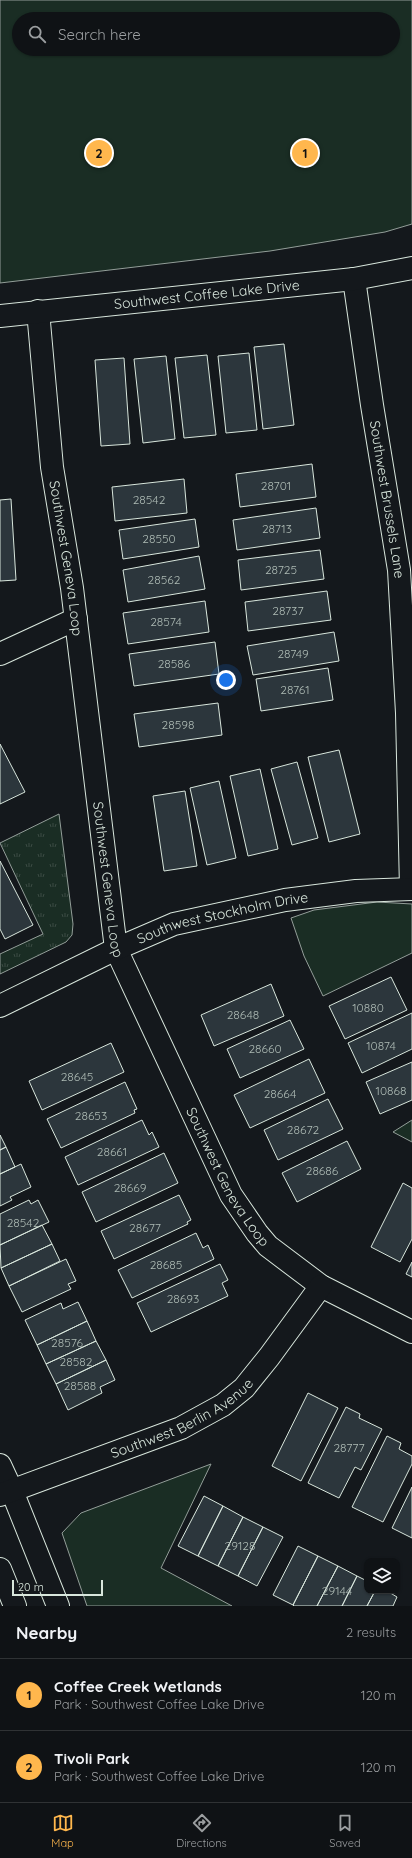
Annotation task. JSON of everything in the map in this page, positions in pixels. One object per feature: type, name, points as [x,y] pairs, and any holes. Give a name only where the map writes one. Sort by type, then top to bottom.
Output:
[{"type":"street","name":"Southwest Coffee Lake Drive","points":[[0,316],[354,279],[412,268]]},
{"type":"street","name":"Southwest Brussels Lane","points":[[354,279],[372,405],[405,570],[412,889]]},
{"type":"street","name":"Southwest Geneva Loop","points":[[38,311],[52,467],[72,588],[116,949],[231,1195],[257,1233],[268,1246],[321,1286],[412,1332]]},
{"type":"street","points":[[0,654],[76,619]]},
{"type":"street","name":"Southwest Stockholm Drive","points":[[0,1006],[116,949],[174,924],[285,900],[356,891],[412,889]]},
{"type":"street","name":"Southwest Berlin Avenue","points":[[6,1493],[181,1428],[223,1405],[248,1383],[321,1286]]},
{"type":"street","points":[[0,1465],[6,1493],[58,1606]]},
{"type":"street","points":[[0,1569],[15,1606]]},
{"type":"green space","points":[[0,0],[412,0],[412,224],[385,232],[270,251],[0,283]]},
{"type":"green space","points":[[59,814],[73,924],[72,935],[66,942],[0,974],[0,954],[43,934],[0,843]]},
{"type":"green space","points":[[377,902],[412,904],[412,953],[323,996],[304,956],[291,918],[314,910]]},
{"type":"green space","points":[[412,1120],[412,1142],[393,1132]]},
{"type":"green space","points":[[211,1464],[161,1568],[232,1606],[87,1606],[62,1533],[81,1513]]},
{"type":"building","points":[[284,344],[294,425],[263,429],[254,347]]},
{"type":"building","points":[[249,353],[257,430],[226,433],[218,356]]},
{"type":"building","points":[[207,355],[216,435],[184,438],[175,358]]},
{"type":"building","points":[[166,356],[175,439],[143,443],[134,359]]},
{"type":"building","points":[[124,358],[130,444],[101,446],[95,360]]},
{"type":"building","points":[[312,464],[316,497],[240,507],[236,474]]},
{"type":"building","points":[[184,479],[187,513],[115,521],[112,487]]},
{"type":"building","points":[[11,499],[16,580],[0,581],[0,500]]},
{"type":"building","points":[[316,508],[320,538],[237,550],[233,520]]},
{"type":"building","points":[[195,519],[199,547],[123,559],[119,530]]},
{"type":"building","points":[[320,550],[324,579],[241,590],[238,560]]},
{"type":"building","points":[[199,556],[205,589],[128,602],[123,570]]},
{"type":"building","points":[[327,591],[331,620],[248,631],[245,602]]},
{"type":"building","points":[[205,601],[209,632],[128,644],[123,613]]},
{"type":"building","points":[[334,632],[339,661],[253,675],[247,646]]},
{"type":"building","points":[[215,642],[219,674],[134,686],[129,654]]},
{"type":"building","points":[[328,668],[333,700],[261,711],[256,679]]},
{"type":"building","points":[[218,703],[222,735],[139,747],[134,714]]},
{"type":"building","points":[[0,744],[25,792],[0,804]]},
{"type":"building","points":[[339,750],[360,834],[329,842],[308,757]]},
{"type":"building","points":[[297,762],[318,838],[292,845],[271,769]]},
{"type":"building","points":[[260,769],[278,849],[248,856],[230,776]]},
{"type":"building","points":[[219,781],[236,858],[207,865],[190,788]]},
{"type":"building","points":[[185,791],[197,866],[164,871],[153,796]]},
{"type":"building","points":[[0,861],[33,925],[5,939],[0,929]]},
{"type":"building","points":[[391,977],[407,1010],[345,1039],[329,1006]]},
{"type":"building","points":[[271,984],[284,1016],[214,1046],[201,1015]]},
{"type":"building","points":[[412,1013],[412,1049],[362,1073],[348,1043]]},
{"type":"building","points":[[290,1020],[304,1049],[240,1078],[227,1049]]},
{"type":"building","points":[[111,1043],[124,1072],[42,1110],[29,1081]]},
{"type":"building","points":[[309,1059],[325,1093],[250,1128],[234,1095]]},
{"type":"building","points":[[412,1062],[412,1100],[380,1114],[366,1082]]},
{"type":"building","points":[[125,1082],[137,1109],[134,1110],[135,1113],[61,1148],[47,1119]]},
{"type":"building","points":[[328,1099],[343,1129],[278,1160],[264,1130]]},
{"type":"building","points":[[142,1120],[149,1135],[152,1132],[159,1147],[78,1185],[65,1157]]},
{"type":"building","points":[[0,1135],[6,1147],[0,1150]]},
{"type":"building","points":[[347,1141],[361,1169],[297,1202],[282,1173]]},
{"type":"building","points":[[6,1147],[15,1167],[0,1174],[0,1150]]},
{"type":"building","points":[[164,1153],[178,1183],[96,1222],[82,1192]]},
{"type":"building","points":[[21,1164],[31,1187],[10,1197],[12,1200],[0,1206],[0,1174]]},
{"type":"building","points":[[403,1183],[412,1188],[412,1239],[400,1262],[371,1247]]},
{"type":"building","points":[[179,1195],[191,1220],[187,1222],[188,1224],[114,1259],[101,1231]]},
{"type":"building","points":[[29,1200],[31,1204],[38,1200],[49,1222],[0,1245],[0,1214]]},
{"type":"building","points":[[42,1225],[52,1244],[1,1268],[0,1245]]},
{"type":"building","points":[[196,1233],[203,1248],[208,1245],[214,1259],[132,1298],[118,1270]]},
{"type":"building","points":[[52,1244],[60,1261],[9,1286],[1,1268]]},
{"type":"building","points":[[66,1259],[76,1281],[68,1284],[71,1289],[22,1312],[9,1286]]},
{"type":"building","points":[[412,1262],[412,1277],[406,1274]]},
{"type":"building","points":[[220,1264],[228,1280],[222,1283],[228,1296],[151,1332],[137,1303]]},
{"type":"building","points":[[78,1302],[87,1321],[37,1345],[25,1320],[61,1303],[63,1309]]},
{"type":"building","points":[[87,1321],[96,1341],[46,1364],[37,1345]]},
{"type":"building","points":[[96,1341],[106,1360],[56,1384],[46,1364]]},
{"type":"building","points":[[106,1360],[115,1380],[100,1387],[102,1393],[68,1410],[56,1384]]},
{"type":"building","points":[[308,1393],[338,1408],[301,1481],[272,1466]]},
{"type":"building","points":[[346,1407],[360,1414],[359,1418],[382,1429],[361,1470],[355,1467],[339,1498],[308,1483]]},
{"type":"building","points":[[387,1436],[401,1443],[399,1449],[412,1456],[412,1464],[383,1522],[352,1507]]},
{"type":"building","points":[[412,1487],[412,1538],[392,1528]]},
{"type":"building","points":[[204,1496],[223,1506],[198,1556],[178,1546]]},
{"type":"building","points":[[223,1506],[243,1517],[218,1566],[198,1556]]},
{"type":"building","points":[[243,1517],[263,1527],[238,1576],[218,1566]]},
{"type":"building","points":[[263,1527],[283,1537],[257,1586],[238,1576]]},
{"type":"building","points":[[298,1546],[318,1556],[293,1605],[273,1595]]},
{"type":"building","points":[[318,1556],[338,1566],[317,1606],[294,1606],[293,1605]]},
{"type":"building","points":[[338,1566],[357,1576],[342,1606],[317,1606]]},
{"type":"building","points":[[357,1576],[364,1580],[364,1594],[373,1594],[367,1606],[342,1606]]},
{"type":"building","points":[[373,1594],[392,1594],[397,1597],[393,1606],[367,1606]]},
{"type":"place","name":"Tivoli Park","points":[[99,153]]},
{"type":"place","name":"Coffee Creek Wetlands","points":[[305,153]]}]
